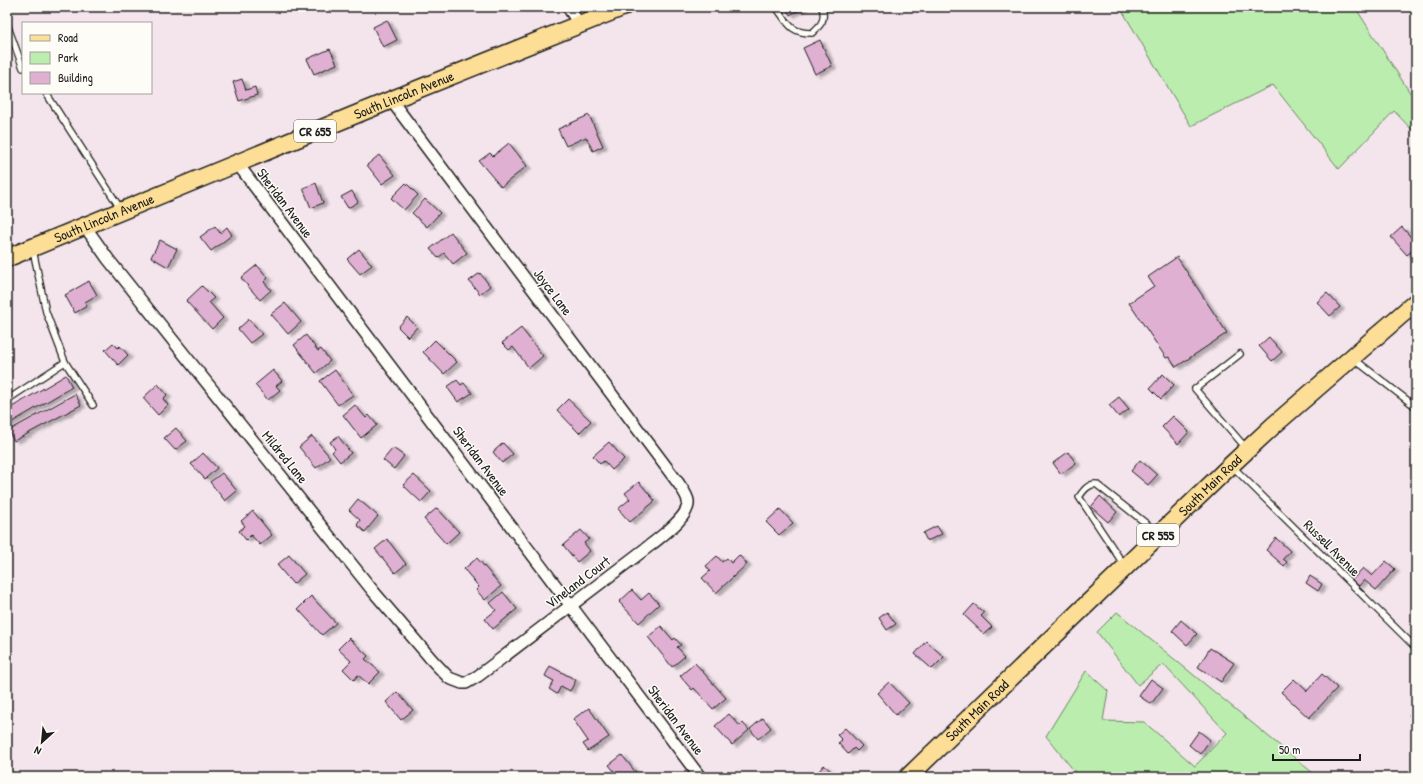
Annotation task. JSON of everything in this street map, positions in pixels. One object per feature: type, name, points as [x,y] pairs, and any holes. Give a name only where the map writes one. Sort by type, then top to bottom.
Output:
[{"type":"main road","name":"South Lincoln Avenue","points":[[7,258],[121,210],[623,7]]},
{"type":"main road","name":"South Main Road","points":[[908,777],[1247,450],[1416,302]]},
{"type":"street","points":[[568,7],[580,25]]},
{"type":"street","name":"Joyce Lane","points":[[391,100],[679,484],[685,494],[688,504]]},
{"type":"street","name":"Sheridan Avenue","points":[[237,163],[700,777]]},
{"type":"street","name":"Mildred Lane","points":[[84,226],[108,259],[374,591],[432,660],[454,680],[466,682],[478,676]]},
{"type":"street","name":"Vineland Court","points":[[478,676],[572,606],[672,528],[684,516],[688,504]]},
{"type":"lane","points":[[776,7],[792,28],[797,32],[812,33],[822,25],[824,12],[822,7]]},
{"type":"lane","points":[[7,24],[22,65]]},
{"type":"lane","points":[[47,94],[121,210]]},
{"type":"lane","points":[[32,248],[46,312],[65,362],[93,405]]},
{"type":"lane","points":[[1240,354],[1195,389],[1247,450]]},
{"type":"lane","points":[[1352,357],[1416,407]]},
{"type":"lane","points":[[7,400],[65,362]]},
{"type":"lane","name":"Russell Avenue","points":[[1231,465],[1416,648]]},
{"type":"lane","points":[[1125,567],[1079,497],[1084,489],[1092,484],[1096,484],[1148,526],[1156,537]]},
{"type":"green space","points":[[1120,7],[1355,7],[1416,102],[1416,134],[1394,111],[1339,169],[1273,85],[1191,126]]},
{"type":"green space","points":[[1117,612],[1317,777],[1079,777],[1046,736],[1086,671],[1108,691],[1103,721],[1144,722],[1195,766],[1227,733],[1163,664],[1138,685],[1097,632]]},
{"type":"building","points":[[785,7],[804,7],[790,15]]},
{"type":"building","points":[[387,20],[397,40],[383,47],[373,27]]},
{"type":"building","points":[[820,40],[832,66],[815,74],[803,48]]},
{"type":"building","points":[[330,49],[337,64],[314,74],[307,59]]},
{"type":"building","points":[[242,79],[246,90],[255,87],[257,95],[239,101],[233,82]]},
{"type":"building","points":[[589,115],[603,146],[593,151],[586,137],[566,146],[558,129]]},
{"type":"building","points":[[509,143],[527,166],[501,187],[479,161],[490,153],[493,156]]},
{"type":"building","points":[[379,155],[395,175],[382,184],[367,165]]},
{"type":"building","points":[[316,183],[323,203],[311,208],[303,188]]},
{"type":"building","points":[[406,183],[418,195],[404,210],[391,198]]},
{"type":"building","points":[[352,191],[358,202],[348,208],[341,197]]},
{"type":"building","points":[[425,199],[440,213],[427,227],[412,213]]},
{"type":"building","points":[[215,226],[220,233],[227,227],[232,235],[211,251],[200,237]]},
{"type":"building","points":[[1402,227],[1416,243],[1416,247],[1407,255],[1391,237]]},
{"type":"building","points":[[451,232],[467,253],[453,264],[444,253],[438,258],[430,249]]},
{"type":"building","points":[[160,240],[177,249],[168,267],[151,257]]},
{"type":"building","points":[[359,249],[372,265],[360,274],[347,259]]},
{"type":"building","points":[[1177,257],[1227,333],[1176,367],[1169,357],[1166,358],[1129,303],[1154,286],[1148,277]]},
{"type":"building","points":[[257,265],[268,278],[264,282],[271,290],[260,300],[241,278]]},
{"type":"building","points":[[480,273],[490,286],[480,294],[469,281]]},
{"type":"building","points":[[89,281],[97,295],[85,302],[87,306],[75,313],[65,295]]},
{"type":"building","points":[[202,286],[214,298],[209,302],[223,318],[212,329],[186,301]]},
{"type":"building","points":[[1327,293],[1340,307],[1330,316],[1317,302]]},
{"type":"building","points":[[285,303],[301,322],[288,334],[271,314]]},
{"type":"building","points":[[407,317],[417,327],[408,337],[398,327]]},
{"type":"building","points":[[249,319],[262,334],[250,343],[238,329]]},
{"type":"building","points":[[521,328],[543,356],[529,368],[513,347],[509,350],[502,343]]},
{"type":"building","points":[[306,335],[318,351],[321,349],[330,361],[316,373],[294,345]]},
{"type":"building","points":[[1269,337],[1282,352],[1272,361],[1259,346]]},
{"type":"building","points":[[435,340],[457,362],[444,374],[423,352]]},
{"type":"building","points":[[113,343],[118,348],[120,346],[128,355],[118,365],[105,350]]},
{"type":"building","points":[[273,370],[282,381],[276,386],[280,390],[268,400],[255,385]]},
{"type":"building","points":[[335,370],[353,395],[338,405],[320,381]]},
{"type":"building","points":[[1163,374],[1174,385],[1161,399],[1150,388]]},
{"type":"building","points":[[66,375],[72,387],[7,425],[7,410]]},
{"type":"building","points":[[457,380],[461,385],[464,383],[472,393],[458,402],[447,387]]},
{"type":"building","points":[[158,384],[167,395],[163,399],[168,405],[158,415],[143,398]]},
{"type":"building","points":[[75,394],[81,405],[14,441],[8,431]]},
{"type":"building","points":[[1119,397],[1129,409],[1119,417],[1109,405]]},
{"type":"building","points":[[568,399],[591,421],[579,433],[557,410]]},
{"type":"building","points":[[355,405],[366,418],[369,415],[377,425],[361,438],[343,415]]},
{"type":"building","points":[[1173,416],[1189,432],[1178,444],[1162,427]]},
{"type":"building","points":[[176,428],[187,441],[175,450],[164,438]]},
{"type":"building","points":[[312,436],[330,457],[316,468],[299,447]]},
{"type":"building","points":[[338,436],[351,453],[340,462],[332,452],[335,449],[330,442]]},
{"type":"building","points":[[609,442],[624,459],[612,470],[604,461],[600,464],[593,456]]},
{"type":"building","points":[[503,443],[513,454],[502,463],[493,452]]},
{"type":"building","points":[[393,448],[404,456],[394,469],[383,460]]},
{"type":"building","points":[[1068,452],[1076,463],[1061,474],[1053,463]]},
{"type":"building","points":[[203,453],[217,468],[205,479],[191,464]]},
{"type":"building","points":[[1140,460],[1157,475],[1148,485],[1131,471]]},
{"type":"building","points":[[222,473],[237,491],[225,501],[210,482]]},
{"type":"building","points":[[414,475],[431,491],[421,502],[403,485]]},
{"type":"building","points":[[639,482],[655,501],[630,522],[618,509],[630,499],[625,493]]},
{"type":"building","points":[[1100,496],[1117,512],[1108,522],[1091,507]]},
{"type":"building","points":[[358,499],[378,516],[365,532],[357,525],[360,520],[349,510]]},
{"type":"building","points":[[437,508],[459,532],[446,544],[424,519]]},
{"type":"building","points":[[780,509],[793,523],[779,535],[766,522]]},
{"type":"building","points":[[253,511],[272,535],[260,545],[251,535],[246,540],[239,531],[245,526],[241,521]]},
{"type":"building","points":[[937,526],[942,534],[927,541],[923,533]]},
{"type":"building","points":[[581,530],[589,539],[584,543],[590,551],[577,562],[563,545]]},
{"type":"building","points":[[1276,538],[1290,551],[1283,559],[1287,562],[1284,566],[1266,550]]},
{"type":"building","points":[[387,539],[406,564],[395,573],[375,549]]},
{"type":"building","points":[[289,555],[305,574],[293,584],[277,565]]},
{"type":"building","points":[[739,555],[747,564],[716,593],[702,578],[710,571],[706,566],[717,556],[722,562],[727,558],[731,563]]},
{"type":"building","points":[[477,558],[501,586],[485,600],[476,590],[479,587],[464,569]]},
{"type":"building","points":[[1386,561],[1395,569],[1376,590],[1364,580],[1359,586],[1352,580],[1363,568],[1372,576]]},
{"type":"building","points":[[1310,576],[1322,584],[1318,591],[1306,583]]},
{"type":"building","points":[[632,590],[641,600],[649,593],[659,604],[639,623],[619,602]]},
{"type":"building","points":[[503,592],[517,609],[493,629],[485,619],[496,610],[490,603]]},
{"type":"building","points":[[311,596],[336,623],[322,635],[298,609]]},
{"type":"building","points":[[974,604],[984,613],[981,616],[992,627],[984,634],[964,615]]},
{"type":"building","points":[[887,612],[896,624],[887,630],[879,618]]},
{"type":"building","points":[[1181,620],[1197,634],[1187,645],[1172,631]]},
{"type":"building","points":[[661,626],[673,640],[675,638],[681,645],[677,647],[685,656],[672,667],[648,637]]},
{"type":"building","points":[[349,638],[368,656],[365,659],[380,672],[368,684],[358,675],[354,680],[343,669],[351,661],[338,649]]},
{"type":"building","points":[[926,641],[944,657],[932,669],[915,654]]},
{"type":"building","points":[[1210,648],[1234,663],[1221,682],[1198,667]]},
{"type":"building","points":[[695,663],[726,698],[713,709],[694,688],[692,690],[680,676]]},
{"type":"building","points":[[550,666],[576,680],[570,691],[561,686],[557,694],[549,689],[554,681],[545,676]]},
{"type":"building","points":[[1322,674],[1337,688],[1309,718],[1281,692],[1294,679],[1307,691]]},
{"type":"building","points":[[1151,679],[1163,688],[1151,704],[1139,696]]},
{"type":"building","points":[[889,682],[909,703],[896,715],[877,693]]},
{"type":"building","points":[[397,692],[413,710],[401,720],[386,702]]},
{"type":"building","points":[[589,708],[609,737],[588,751],[583,744],[588,741],[573,719]]},
{"type":"building","points":[[1416,708],[1416,722],[1409,715]]},
{"type":"building","points":[[729,714],[740,726],[743,723],[749,730],[732,745],[715,726]]},
{"type":"building","points":[[763,718],[771,728],[758,739],[750,729]]},
{"type":"building","points":[[845,728],[862,746],[857,751],[854,748],[848,754],[838,743],[842,740],[837,735]]},
{"type":"building","points":[[1199,731],[1210,740],[1200,754],[1189,745]]},
{"type":"building","points":[[622,755],[637,774],[634,777],[619,777],[609,765]]},
{"type":"building","points":[[824,765],[832,772],[829,777],[814,777]]}]
